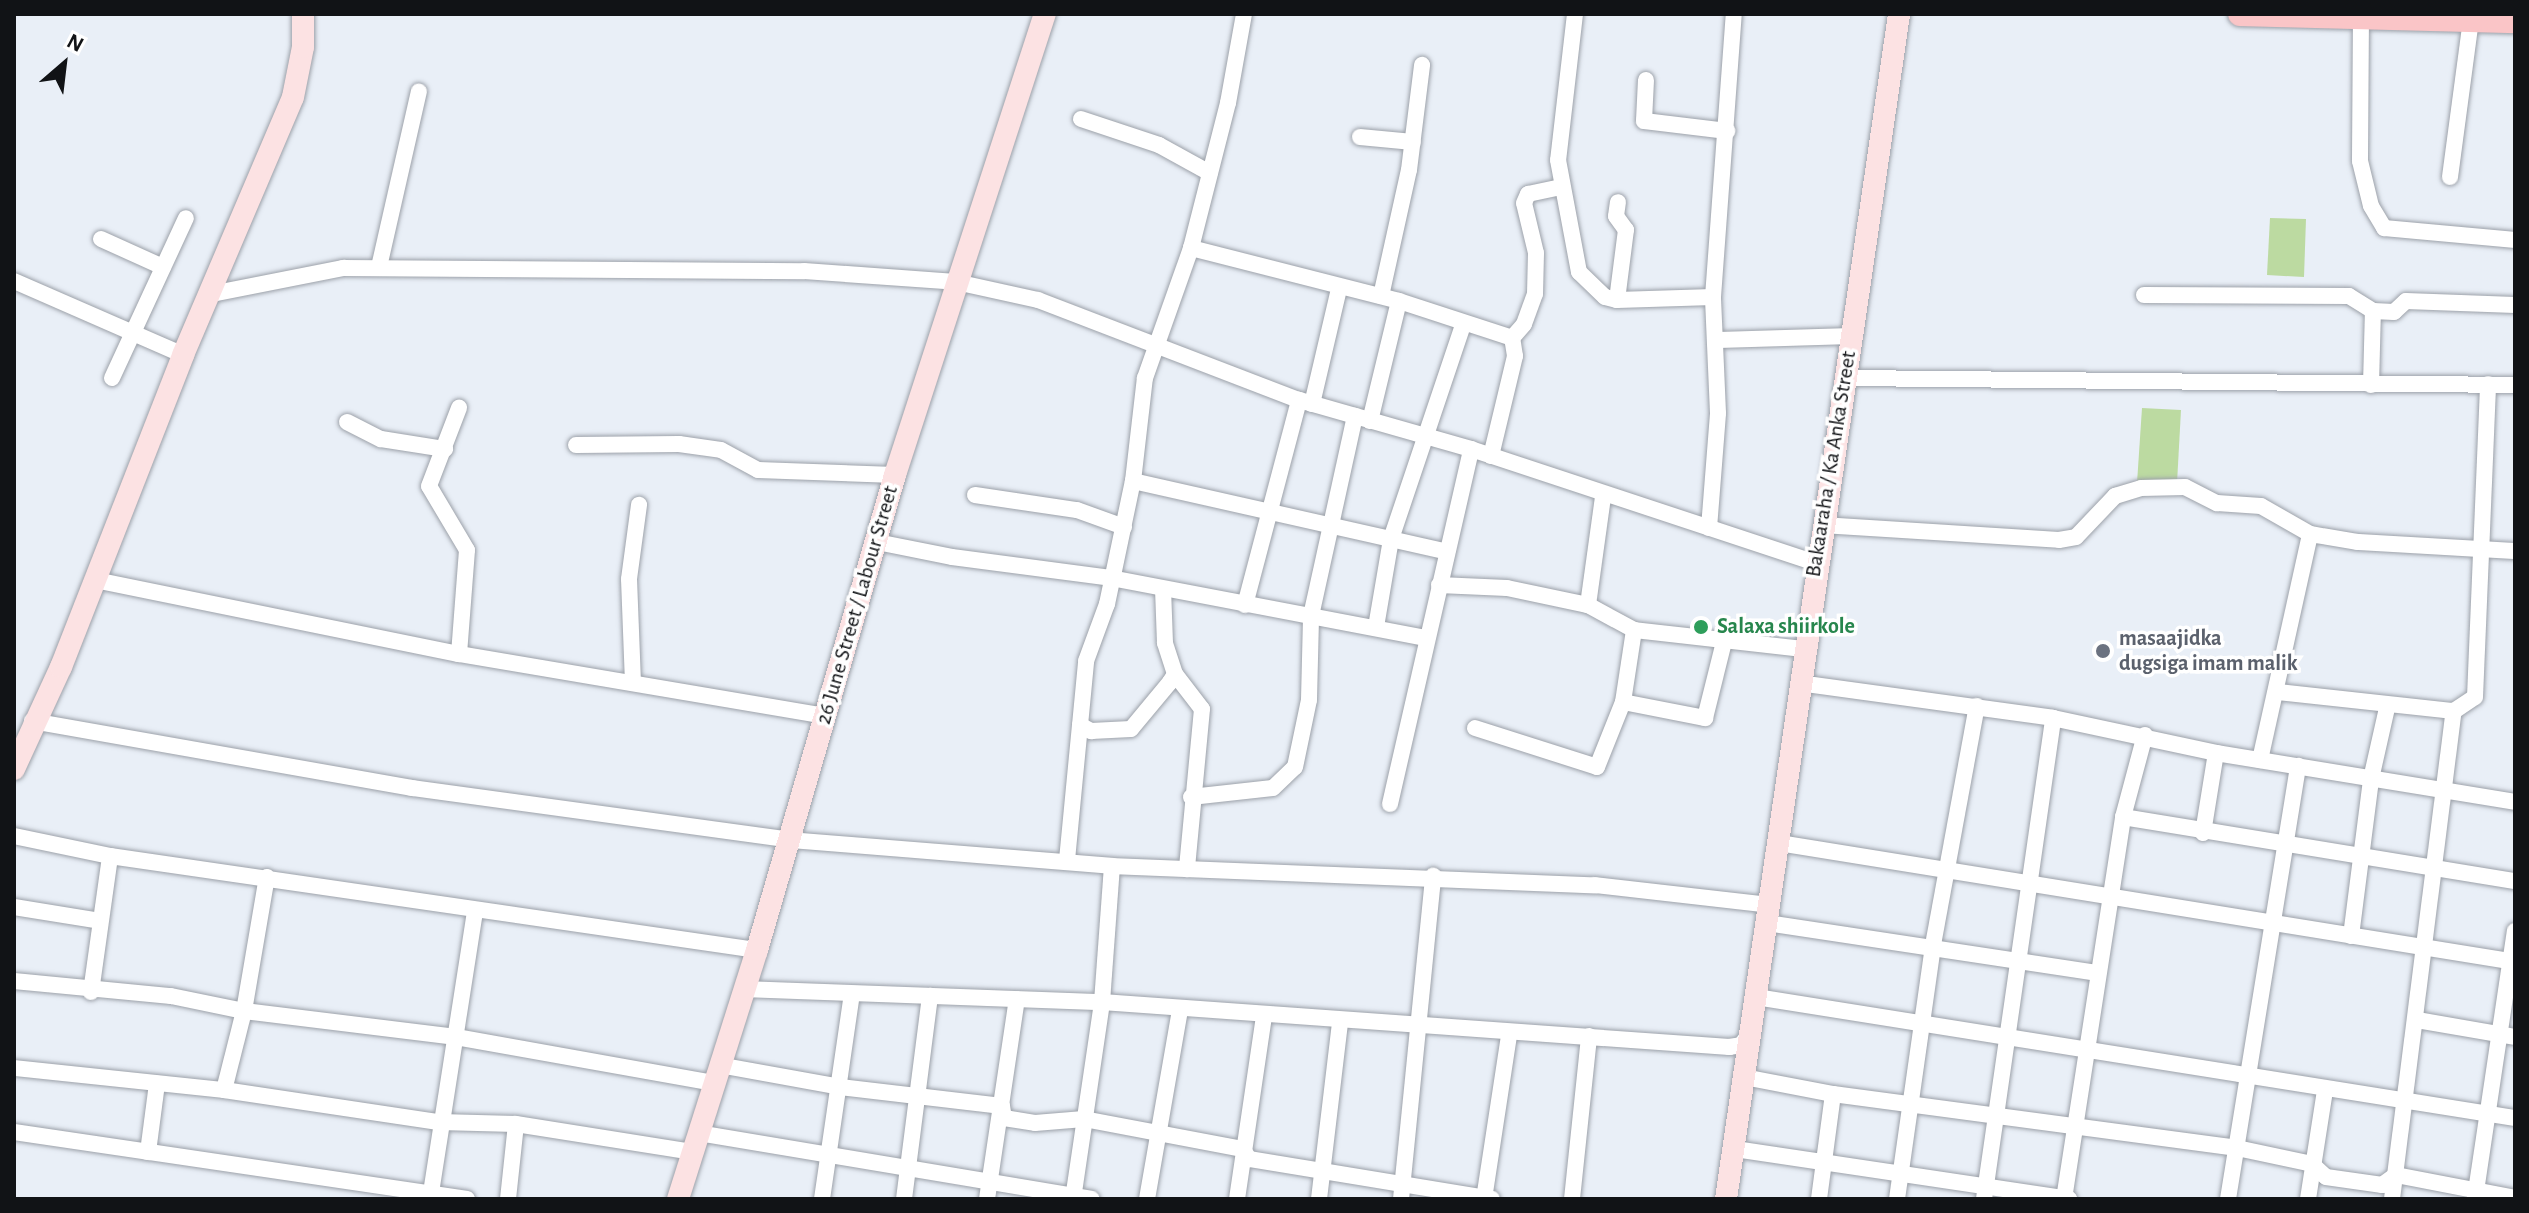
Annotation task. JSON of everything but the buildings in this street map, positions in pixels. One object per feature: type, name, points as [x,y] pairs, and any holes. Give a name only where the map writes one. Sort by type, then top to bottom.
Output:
[{"type":"main road","points":[[2240,14],[2512,19]]},
{"type":"street","points":[[14,769],[32,721],[61,667],[183,355],[293,97],[303,47],[303,14]]},
{"type":"street","name":"26 June Street / Labour Street","points":[[678,1199],[790,840],[895,475],[1045,14]]},
{"type":"street","points":[[1067,860],[1086,661],[1124,527],[1133,481],[1145,378],[1191,248],[1244,14]]},
{"type":"street","points":[[1575,14],[1561,108],[1558,160],[1579,272],[1605,297],[1617,300],[1713,297]]},
{"type":"street","points":[[1709,528],[1718,340],[1713,297],[1734,14]]},
{"type":"street","name":"Bakaaraha / Ka Anka Street","points":[[1726,1199],[1779,843],[1815,563],[1847,378],[1899,14]]},
{"type":"street","points":[[2361,16],[2360,161],[2371,206],[2384,228],[2515,240]]},
{"type":"street","points":[[2450,177],[2460,18]]},
{"type":"street","points":[[1381,296],[1413,142],[1422,65]]},
{"type":"street","points":[[1646,80],[1644,121],[1727,131]]},
{"type":"street","points":[[379,267],[419,91]]},
{"type":"street","points":[[1081,119],[1159,145],[1210,173]]},
{"type":"street","points":[[1360,137],[1413,142]]},
{"type":"street","points":[[1512,338],[1524,324],[1535,294],[1536,253],[1525,199],[1562,187]]},
{"type":"street","points":[[1617,300],[1626,230],[1616,216],[1618,202]]},
{"type":"street","points":[[112,378],[186,218]]},
{"type":"street","points":[[101,239],[163,267]]},
{"type":"street","points":[[1191,248],[1339,289],[1399,301],[1463,325],[1512,338]]},
{"type":"street","points":[[211,294],[311,272],[379,267],[804,271],[956,282],[1038,300],[1157,341],[1306,402],[1471,449],[1603,497],[1815,563]]},
{"type":"street","points":[[14,281],[183,355]]},
{"type":"street","points":[[1245,605],[1268,515],[1339,289]]},
{"type":"street","points":[[2144,295],[2349,296],[2373,311],[2394,312],[2406,301],[2515,305]]},
{"type":"street","points":[[1191,797],[1273,788],[1295,767],[1309,700],[1311,616],[1327,528],[1399,301]]},
{"type":"street","points":[[2371,385],[2373,311]]},
{"type":"street","points":[[1376,627],[1391,539],[1463,325]]},
{"type":"street","points":[[1718,340],[1852,336]]},
{"type":"street","points":[[1491,456],[1515,356],[1512,338]]},
{"type":"street","points":[[1847,378],[2515,385]]},
{"type":"street","points":[[2278,692],[2387,708],[2454,711],[2475,697],[2488,384]]},
{"type":"street","points":[[459,408],[429,486],[467,550],[459,654]]},
{"type":"street","points":[[347,422],[381,439],[445,449]]},
{"type":"street","points":[[576,445],[679,444],[721,450],[758,470],[895,475]]},
{"type":"street","points":[[1390,804],[1471,449]]},
{"type":"street","points":[[1133,481],[1268,515],[1447,552]]},
{"type":"street","points":[[1822,525],[2059,540],[2076,537],[2115,496],[2141,488],[2185,487],[2217,503],[2261,506],[2310,534],[2358,542],[2515,551]]},
{"type":"street","points":[[975,495],[1077,510],[1124,527]]},
{"type":"street","points":[[1588,605],[1603,497]]},
{"type":"street","points":[[633,683],[629,579],[639,505]]},
{"type":"street","points":[[2260,760],[2278,692],[2310,534]]},
{"type":"street","points":[[877,542],[952,557],[1111,578],[1426,638]]},
{"type":"street","points":[[95,580],[459,654],[826,716]]},
{"type":"street","points":[[1439,585],[1507,588],[1588,605],[1634,630],[1804,649]]},
{"type":"street","points":[[1163,589],[1165,643],[1175,674],[1202,709],[1191,797],[1187,869]]},
{"type":"street","points":[[1475,728],[1597,767],[1623,702],[1634,630]]},
{"type":"street","points":[[1623,702],[1705,718],[1724,642]]},
{"type":"street","points":[[1080,725],[1091,731],[1131,729],[1175,674]]},
{"type":"street","points":[[1799,683],[2053,718],[2145,735],[2216,753],[2515,802]]},
{"type":"street","points":[[1897,1199],[1933,945],[1977,706]]},
{"type":"street","points":[[2351,936],[2371,779],[2387,708]]},
{"type":"street","points":[[2392,1199],[2407,1103],[2442,790],[2454,711]]},
{"type":"street","points":[[1985,1193],[2053,718]]},
{"type":"street","points":[[32,721],[412,788],[790,840],[1112,866],[1433,876],[1595,885],[2098,973]]},
{"type":"street","points":[[1735,1149],[1901,1175],[1985,1193],[2066,1199],[2073,1125],[2123,817],[2145,735]]},
{"type":"street","points":[[2203,833],[2216,753]]},
{"type":"street","points":[[2228,1199],[2249,1078],[2270,924],[2298,766]]},
{"type":"street","points":[[2123,817],[2203,833],[2515,881]]},
{"type":"street","points":[[14,836],[110,856],[267,877],[475,912],[757,950]]},
{"type":"street","points":[[1779,843],[1947,867],[2270,924],[2512,961]]},
{"type":"street","points":[[91,992],[110,856]]},
{"type":"street","points":[[1073,1197],[1102,1002],[1112,866]]},
{"type":"street","points":[[1402,1191],[1422,1027],[1433,876]]},
{"type":"street","points":[[224,1090],[244,1011],[267,877]]},
{"type":"street","points":[[14,907],[100,921]]},
{"type":"street","points":[[431,1195],[439,1122],[475,912]]},
{"type":"street","points":[[2476,1194],[2497,1035],[2515,931]]},
{"type":"street","points":[[14,981],[91,992],[171,996],[244,1011],[716,1074],[1002,1106]]},
{"type":"street","points":[[744,989],[1102,1002],[1340,1023],[1729,1047],[1741,1045],[1751,1032]]},
{"type":"street","points":[[822,1199],[852,994]]},
{"type":"street","points":[[904,1199],[930,996]]},
{"type":"street","points":[[1756,997],[2085,1048],[2325,1091],[2515,1118]]},
{"type":"street","points":[[987,1199],[1017,999]]},
{"type":"street","points":[[1147,1199],[1180,1010]]},
{"type":"street","points":[[1237,1199],[1264,1017]]},
{"type":"street","points":[[2417,1020],[2515,1037]]},
{"type":"street","points":[[1319,1199],[1340,1023]]},
{"type":"street","points":[[1002,1106],[1004,1118],[1035,1123],[1084,1119],[1243,1149],[1249,1159],[1324,1167],[1402,1191],[1487,1199],[1509,1035]]},
{"type":"street","points":[[1572,1199],[1589,1036]]},
{"type":"street","points":[[14,1068],[224,1090],[439,1122],[516,1124],[829,1156],[1092,1199]]},
{"type":"street","points":[[1744,1077],[1833,1094],[1910,1101],[2237,1148],[2312,1164],[2326,1177],[2382,1185],[2396,1175],[2476,1194],[2515,1198]]},
{"type":"street","points":[[148,1152],[157,1084]]},
{"type":"street","points":[[2308,1199],[2325,1091]]},
{"type":"street","points":[[1819,1199],[1833,1094]]},
{"type":"street","points":[[508,1199],[516,1124]]},
{"type":"street","points":[[14,1132],[467,1199]]},
{"type":"green space","points":[[2270,218],[2306,219],[2304,277],[2267,275]]},
{"type":"green space","points":[[2142,408],[2181,410],[2177,483],[2137,483]]},
{"type":"place","name":"Salaxa shiirkole","points":[[1701,627]]},
{"type":"place","name":"masaajidka dugsiga imam malik","points":[[2103,651]]}]
